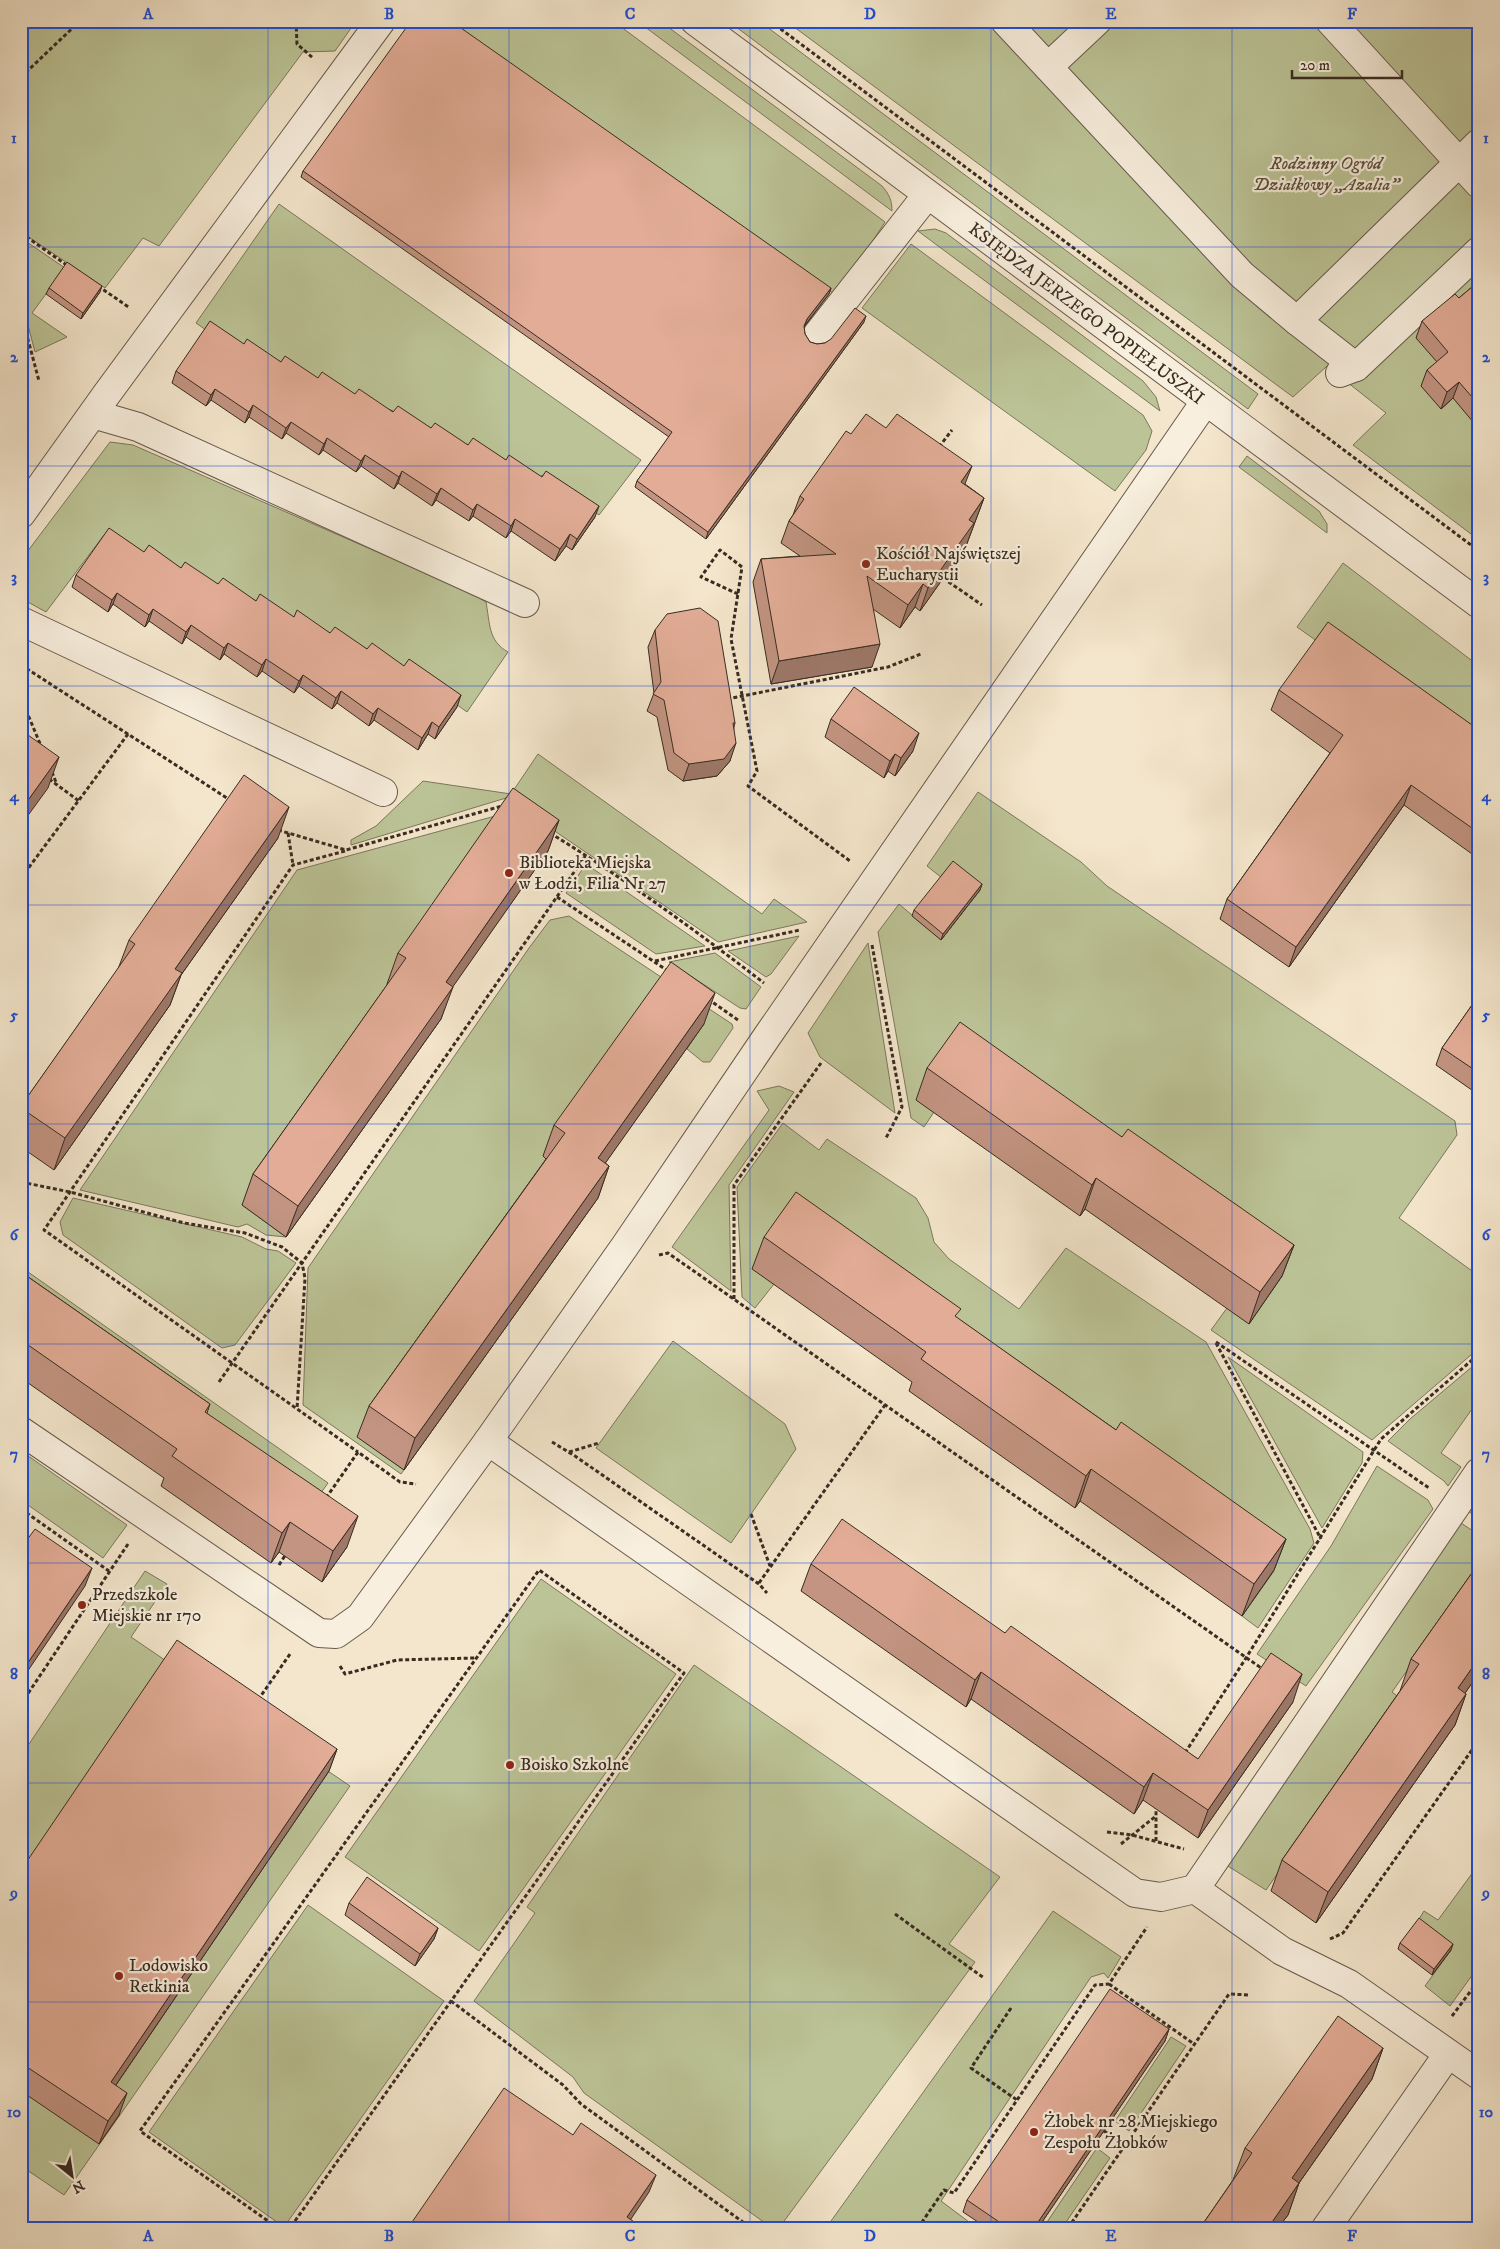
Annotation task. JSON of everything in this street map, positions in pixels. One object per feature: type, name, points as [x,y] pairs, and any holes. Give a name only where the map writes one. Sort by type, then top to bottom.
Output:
[{"type":"street","points":[[21,514],[381,21]]},
{"type":"street","name":"KSIĘDZA JERZEGO POPIEŁUSZKI","points":[[695,21],[1479,604]]},
{"type":"street","points":[[1005,21],[1242,275],[1297,321],[1346,370],[1479,251]]},
{"type":"street","points":[[1048,67],[1097,21]]},
{"type":"street","points":[[1330,21],[1479,184]]},
{"type":"street","points":[[1297,321],[1479,143]]},
{"type":"street","points":[[817,335],[927,195]]},
{"type":"street","points":[[21,1431],[314,1630],[336,1634],[360,1617],[488,1441],[625,1246],[766,1038],[1205,402]]},
{"type":"street","points":[[93,414],[138,427],[525,602]]},
{"type":"street","points":[[21,621],[383,792]]},
{"type":"street","points":[[488,1441],[1135,1893],[1161,1897],[1195,1889],[1479,1472]]},
{"type":"street","points":[[1195,1889],[1282,1951],[1349,1984],[1479,2075]]},
{"type":"street","points":[[1326,2228],[1448,2054]]},
{"type":"path","points":[[21,25],[73,21]]},
{"type":"path","points":[[21,78],[80,21]]},
{"type":"path","points":[[296,21],[297,44],[339,80]]},
{"type":"path","points":[[770,21],[1479,551]]},
{"type":"path","points":[[21,233],[69,266]]},
{"type":"path","points":[[93,283],[156,327]]},
{"type":"path","points":[[21,313],[39,380]]},
{"type":"path","points":[[936,453],[952,430]]},
{"type":"path","points":[[738,594],[700,577],[720,550],[742,567],[738,594],[731,639],[756,771],[748,786],[857,865]]},
{"type":"path","points":[[943,578],[982,605]]},
{"type":"path","points":[[722,700],[888,667],[921,654]]},
{"type":"path","points":[[21,665],[234,803]]},
{"type":"path","points":[[21,698],[42,750]]},
{"type":"path","points":[[21,878],[128,734]]},
{"type":"path","points":[[50,768],[57,785]]},
{"type":"path","points":[[42,775],[78,801]]},
{"type":"path","points":[[416,1484],[400,1482],[44,1230],[293,865],[504,805]]},
{"type":"path","points":[[275,829],[346,850]]},
{"type":"path","points":[[545,830],[586,855],[717,947],[791,1002]]},
{"type":"path","points":[[288,833],[293,865]]},
{"type":"path","points":[[219,1382],[586,855]]},
{"type":"path","points":[[557,897],[670,973]]},
{"type":"path","points":[[654,962],[803,929]]},
{"type":"path","points":[[871,943],[902,1107],[886,1138]]},
{"type":"path","points":[[703,995],[766,1038]]},
{"type":"path","points":[[734,1300],[734,1185],[821,1063]]},
{"type":"path","points":[[21,1182],[70,1192],[184,1223],[245,1233],[282,1247],[302,1263],[305,1278],[298,1409]]},
{"type":"path","points":[[651,1257],[668,1253],[1270,1674]]},
{"type":"path","points":[[1321,1538],[1216,1342],[1455,1506]]},
{"type":"path","points":[[1183,1756],[1376,1451],[1381,1439],[1479,1354]]},
{"type":"path","points":[[737,1615],[885,1405]]},
{"type":"path","points":[[322,1503],[358,1452]]},
{"type":"path","points":[[21,1508],[109,1571]]},
{"type":"path","points":[[751,1514],[770,1567]]},
{"type":"path","points":[[21,1704],[146,1516]]},
{"type":"path","points":[[259,1592],[289,1551]]},
{"type":"path","points":[[278,2228],[140,2131],[538,1570],[684,1673],[290,2228]]},
{"type":"path","points":[[253,1708],[314,1630],[345,1674],[397,1660],[476,1658]]},
{"type":"path","points":[[1323,1937],[1330,1939],[1342,1933],[1479,1740]]},
{"type":"path","points":[[1156,1796],[1156,1841]]},
{"type":"path","points":[[1096,1865],[1156,1816]]},
{"type":"path","points":[[1109,1984],[1145,1931],[1161,1897]]},
{"type":"path","points":[[895,1914],[984,1978]]},
{"type":"path","points":[[918,2228],[944,2190],[954,2193],[1095,1985],[1109,1984],[1194,2044]]},
{"type":"path","points":[[1068,2228],[1229,1994],[1250,1995]]},
{"type":"path","points":[[450,2001],[563,2085],[581,2104],[751,2228]]},
{"type":"path","points":[[1011,2008],[971,2068],[1018,2100]]},
{"type":"path","points":[[1104,2131],[1124,2145]]},
{"type":"green space","points":[[21,21],[356,21],[335,51],[303,52],[159,246],[143,238],[105,288],[21,232]]},
{"type":"green space","points":[[442,21],[613,21],[885,222],[837,296]]},
{"type":"green space","points":[[637,21],[660,21],[882,186],[890,197],[892,211]]},
{"type":"green space","points":[[728,21],[759,21],[1258,394],[1248,409]]},
{"type":"green space","name":"Rodzinny Ogród Działkowy „Azalia”","points":[[786,21],[1479,21],[1479,540],[1353,445],[1386,413],[1327,366],[1293,397]]},
{"type":"green space","points":[[279,204],[641,460],[599,515],[542,475],[536,482],[469,444],[463,452],[239,353],[196,323]]},
{"type":"green space","points":[[935,229],[946,233],[1143,381],[1156,397],[1160,411],[918,231]]},
{"type":"green space","points":[[21,238],[65,268],[32,313],[67,337],[35,352],[21,299]]},
{"type":"green space","points":[[911,244],[1143,415],[1152,431],[1146,450],[1115,491],[862,308]]},
{"type":"green space","points":[[110,442],[133,445],[471,593],[486,602],[493,637],[501,648],[508,652],[467,712],[405,667],[139,557],[104,535],[46,612],[26,601],[21,577],[21,560]]},
{"type":"green space","points":[[1247,456],[1319,511],[1327,524],[1327,533],[1239,467]]},
{"type":"green space","points":[[1343,563],[1479,666],[1479,756],[1297,627]]},
{"type":"green space","points":[[538,754],[762,914],[774,899],[807,922],[718,942],[506,798],[351,845],[351,840],[376,826],[423,781],[511,794]]},
{"type":"green space","points":[[978,792],[1081,862],[1107,886],[1455,1121],[1457,1135],[1399,1218],[1479,1276],[1479,1348],[1372,1440],[1211,1330],[1227,1308],[1249,1323],[1282,1276],[934,1112],[924,1127],[911,1118],[878,932],[899,904],[941,940],[980,890],[942,878],[927,866]]},
{"type":"green space","points":[[499,815],[387,984],[394,990],[242,1205],[286,1237],[266,1235],[247,1224],[238,1227],[80,1190],[297,870]]},
{"type":"green space","points":[[586,864],[705,946],[656,954],[566,893]]},
{"type":"green space","points":[[569,916],[732,1024],[733,1028],[710,1062],[703,1062],[687,1049],[703,1024],[543,1156],[553,1165],[358,1437],[404,1470],[401,1474],[303,1405],[308,1268],[529,948],[550,920]]},
{"type":"green space","points":[[799,936],[771,974],[766,977],[728,951]]},
{"type":"green space","points":[[868,943],[895,1113],[820,1057],[808,1033]]},
{"type":"green space","points":[[715,953],[761,987],[746,1009],[740,1008],[669,962]]},
{"type":"green space","points":[[779,1086],[794,1092],[729,1185],[731,1291],[672,1247],[769,1110],[757,1091]]},
{"type":"green space","points":[[783,1123],[819,1150],[827,1139],[916,1198],[928,1218],[934,1242],[949,1259],[1019,1309],[1066,1248],[1206,1342],[1310,1529],[1314,1543],[1258,1628],[1242,1616],[1274,1571],[774,1284],[755,1308],[742,1297],[737,1187]]},
{"type":"green space","points":[[73,1198],[242,1237],[266,1249],[278,1251],[296,1263],[235,1345],[222,1348],[63,1235],[60,1222]]},
{"type":"green space","points":[[21,1267],[328,1483],[303,1518],[21,1310]]},
{"type":"green space","points":[[673,1341],[785,1424],[796,1449],[731,1543],[596,1448]]},
{"type":"green space","points":[[1228,1357],[1363,1452],[1362,1463],[1322,1528]]},
{"type":"green space","points":[[1479,1361],[1479,1399],[1441,1453],[1461,1467],[1448,1486],[1444,1481],[1388,1441],[1410,1419]]},
{"type":"green space","points":[[21,1451],[127,1525],[103,1558],[21,1500]]},
{"type":"green space","points":[[1377,1466],[1428,1500],[1433,1509],[1306,1686],[1257,1654],[1331,1546]]},
{"type":"green space","points":[[1479,1495],[1479,1519],[1468,1511]]},
{"type":"green space","points":[[1461,1523],[1479,1535],[1479,1568],[1392,1692],[1400,1698],[1266,1890],[1223,1863]]},
{"type":"green space","name":"Lodowisko Retkinia","points":[[145,1571],[167,1584],[131,1637],[350,1786],[64,2195],[21,2166],[21,1756]]},
{"type":"green space","name":"Boisko Szkolne","points":[[541,1579],[676,1674],[479,1951],[345,1857]]},
{"type":"green space","points":[[694,1665],[1000,1877],[949,1944],[975,1962],[779,2228],[772,2228],[584,2093],[573,2077],[474,2001],[535,1913],[527,1907]]},
{"type":"green space","points":[[1479,1864],[1479,1978],[1473,1974],[1450,2006],[1425,1986],[1451,1950],[1416,1924],[1424,1911],[1438,1920]]},
{"type":"green space","points":[[308,1905],[444,2001],[284,2227],[149,2132]]},
{"type":"green space","points":[[1053,1911],[1121,1957],[1108,1978],[1104,1973],[1091,1977],[941,2201],[977,2228],[826,2228]]},
{"type":"green space","points":[[1171,2037],[1186,2046],[1129,2131],[1115,2121]]},
{"type":"green space","points":[[1097,2148],[1110,2158],[1062,2228],[1043,2228]]},
{"type":"building","points":[[411,21],[451,21],[831,288],[807,319],[804,326],[805,334],[810,342],[817,344],[825,343],[831,339],[855,308],[866,316],[708,532],[637,481],[672,432],[303,171]]},
{"type":"building","points":[[67,262],[102,286],[83,313],[49,288]]},
{"type":"building","points":[[1479,281],[1479,405],[1459,382],[1447,392],[1427,370],[1448,352],[1422,321],[1455,294],[1459,298]]},
{"type":"building","points":[[210,321],[244,344],[247,339],[281,362],[285,356],[318,378],[322,372],[355,394],[359,389],[393,412],[398,406],[431,428],[435,423],[468,445],[473,438],[506,460],[509,455],[542,477],[546,471],[599,506],[577,539],[570,534],[560,549],[515,519],[511,526],[477,504],[473,510],[441,488],[437,494],[402,471],[399,477],[365,455],[361,461],[327,438],[324,444],[291,422],[286,428],[253,405],[249,412],[215,389],[211,395],[176,371]]},
{"type":"building","points":[[21,382],[28,387],[21,397]]},
{"type":"building","name":"Kościół Najświętszej Eucharystii","points":[[866,414],[886,428],[897,414],[972,466],[961,482],[984,498],[969,520],[974,523],[928,588],[923,584],[908,605],[867,576],[880,644],[779,661],[761,559],[836,554],[789,521],[804,499],[800,496],[846,431],[851,434]]},
{"type":"building","points":[[109,528],[144,552],[149,545],[181,568],[185,562],[218,584],[223,578],[256,601],[260,594],[294,617],[297,610],[330,633],[335,627],[367,649],[372,643],[404,666],[409,659],[461,695],[439,727],[432,722],[422,738],[378,708],[373,714],[341,691],[336,698],[303,675],[299,681],[266,659],[262,665],[228,643],[224,648],[191,625],[186,632],[153,609],[149,615],[117,593],[112,600],[76,575]]},
{"type":"building","points":[[700,608],[718,621],[735,723],[733,723],[736,743],[724,759],[689,764],[674,753],[664,700],[653,694],[661,682],[655,630],[667,614]]},
{"type":"building","points":[[1328,622],[1479,730],[1479,833],[1411,785],[1296,947],[1227,899],[1343,735],[1279,690]]},
{"type":"building","points":[[854,687],[919,733],[901,758],[895,754],[890,761],[831,719]]},
{"type":"building","points":[[21,730],[59,757],[21,810]]},
{"type":"building","points":[[244,775],[289,807],[175,969],[182,973],[65,1138],[21,1108],[21,1106],[135,944],[129,940]]},
{"type":"building","points":[[513,788],[559,820],[446,982],[453,987],[298,1206],[253,1174],[406,958],[398,953]]},
{"type":"building","points":[[953,861],[982,884],[943,934],[914,910]]},
{"type":"building","points":[[671,962],[715,993],[598,1158],[609,1166],[415,1438],[369,1406],[565,1133],[554,1125]]},
{"type":"building","points":[[1479,995],[1479,1073],[1442,1048]]},
{"type":"building","points":[[960,1022],[1122,1137],[1128,1129],[1294,1245],[1260,1292],[1096,1178],[1092,1185],[927,1068]]},
{"type":"building","points":[[796,1192],[961,1309],[955,1316],[1116,1430],[1121,1422],[1286,1539],[1254,1584],[1091,1469],[1086,1476],[921,1359],[926,1352],[764,1237]]},
{"type":"building","points":[[21,1272],[210,1404],[205,1412],[358,1516],[333,1551],[290,1522],[282,1533],[172,1456],[177,1449],[21,1340]]},
{"type":"building","points":[[842,1519],[1005,1633],[1011,1626],[1198,1759],[1271,1653],[1302,1674],[1208,1810],[1153,1773],[1144,1787],[981,1672],[975,1680],[811,1564]]},
{"type":"building","name":"Przedszkole Miejskie nr 170","points":[[35,1529],[92,1568],[21,1673],[21,1548]]},
{"type":"building","points":[[1479,1563],[1479,1658],[1458,1688],[1466,1694],[1328,1892],[1282,1860],[1419,1664],[1411,1659]]},
{"type":"building","name":"Lodowisko Retkinia","points":[[177,1640],[337,1749],[111,2082],[127,2093],[108,2121],[21,2063],[21,1870]]},
{"type":"building","points":[[367,1877],[438,1928],[420,1954],[349,1903]]},
{"type":"building","points":[[1419,1918],[1453,1944],[1434,1969],[1400,1943]]},
{"type":"building","points":[[1110,1989],[1169,2029],[1034,2228],[1008,2228],[967,2200]]},
{"type":"building","points":[[1338,2016],[1383,2048],[1292,2178],[1299,2183],[1268,2228],[1200,2228],[1252,2153],[1245,2148]]},
{"type":"building","points":[[504,2088],[573,2135],[581,2123],[656,2175],[627,2217],[643,2228],[408,2228]]},
{"type":"place","name":"Kościół Najświętszej Eucharystii","points":[[866,564]]},
{"type":"place","name":"Biblioteka Miejska w Łodzi, Filia Nr 27","points":[[509,873]]},
{"type":"place","name":"Przedszkole Miejskie nr 170","points":[[82,1605]]},
{"type":"place","name":"Boisko Szkolne","points":[[510,1765]]},
{"type":"place","name":"Lodowisko Retkinia","points":[[119,1976]]},
{"type":"place","name":"Żłobek nr 28 Miejskiego Zespołu Żłobków","points":[[1034,2132]]}]
